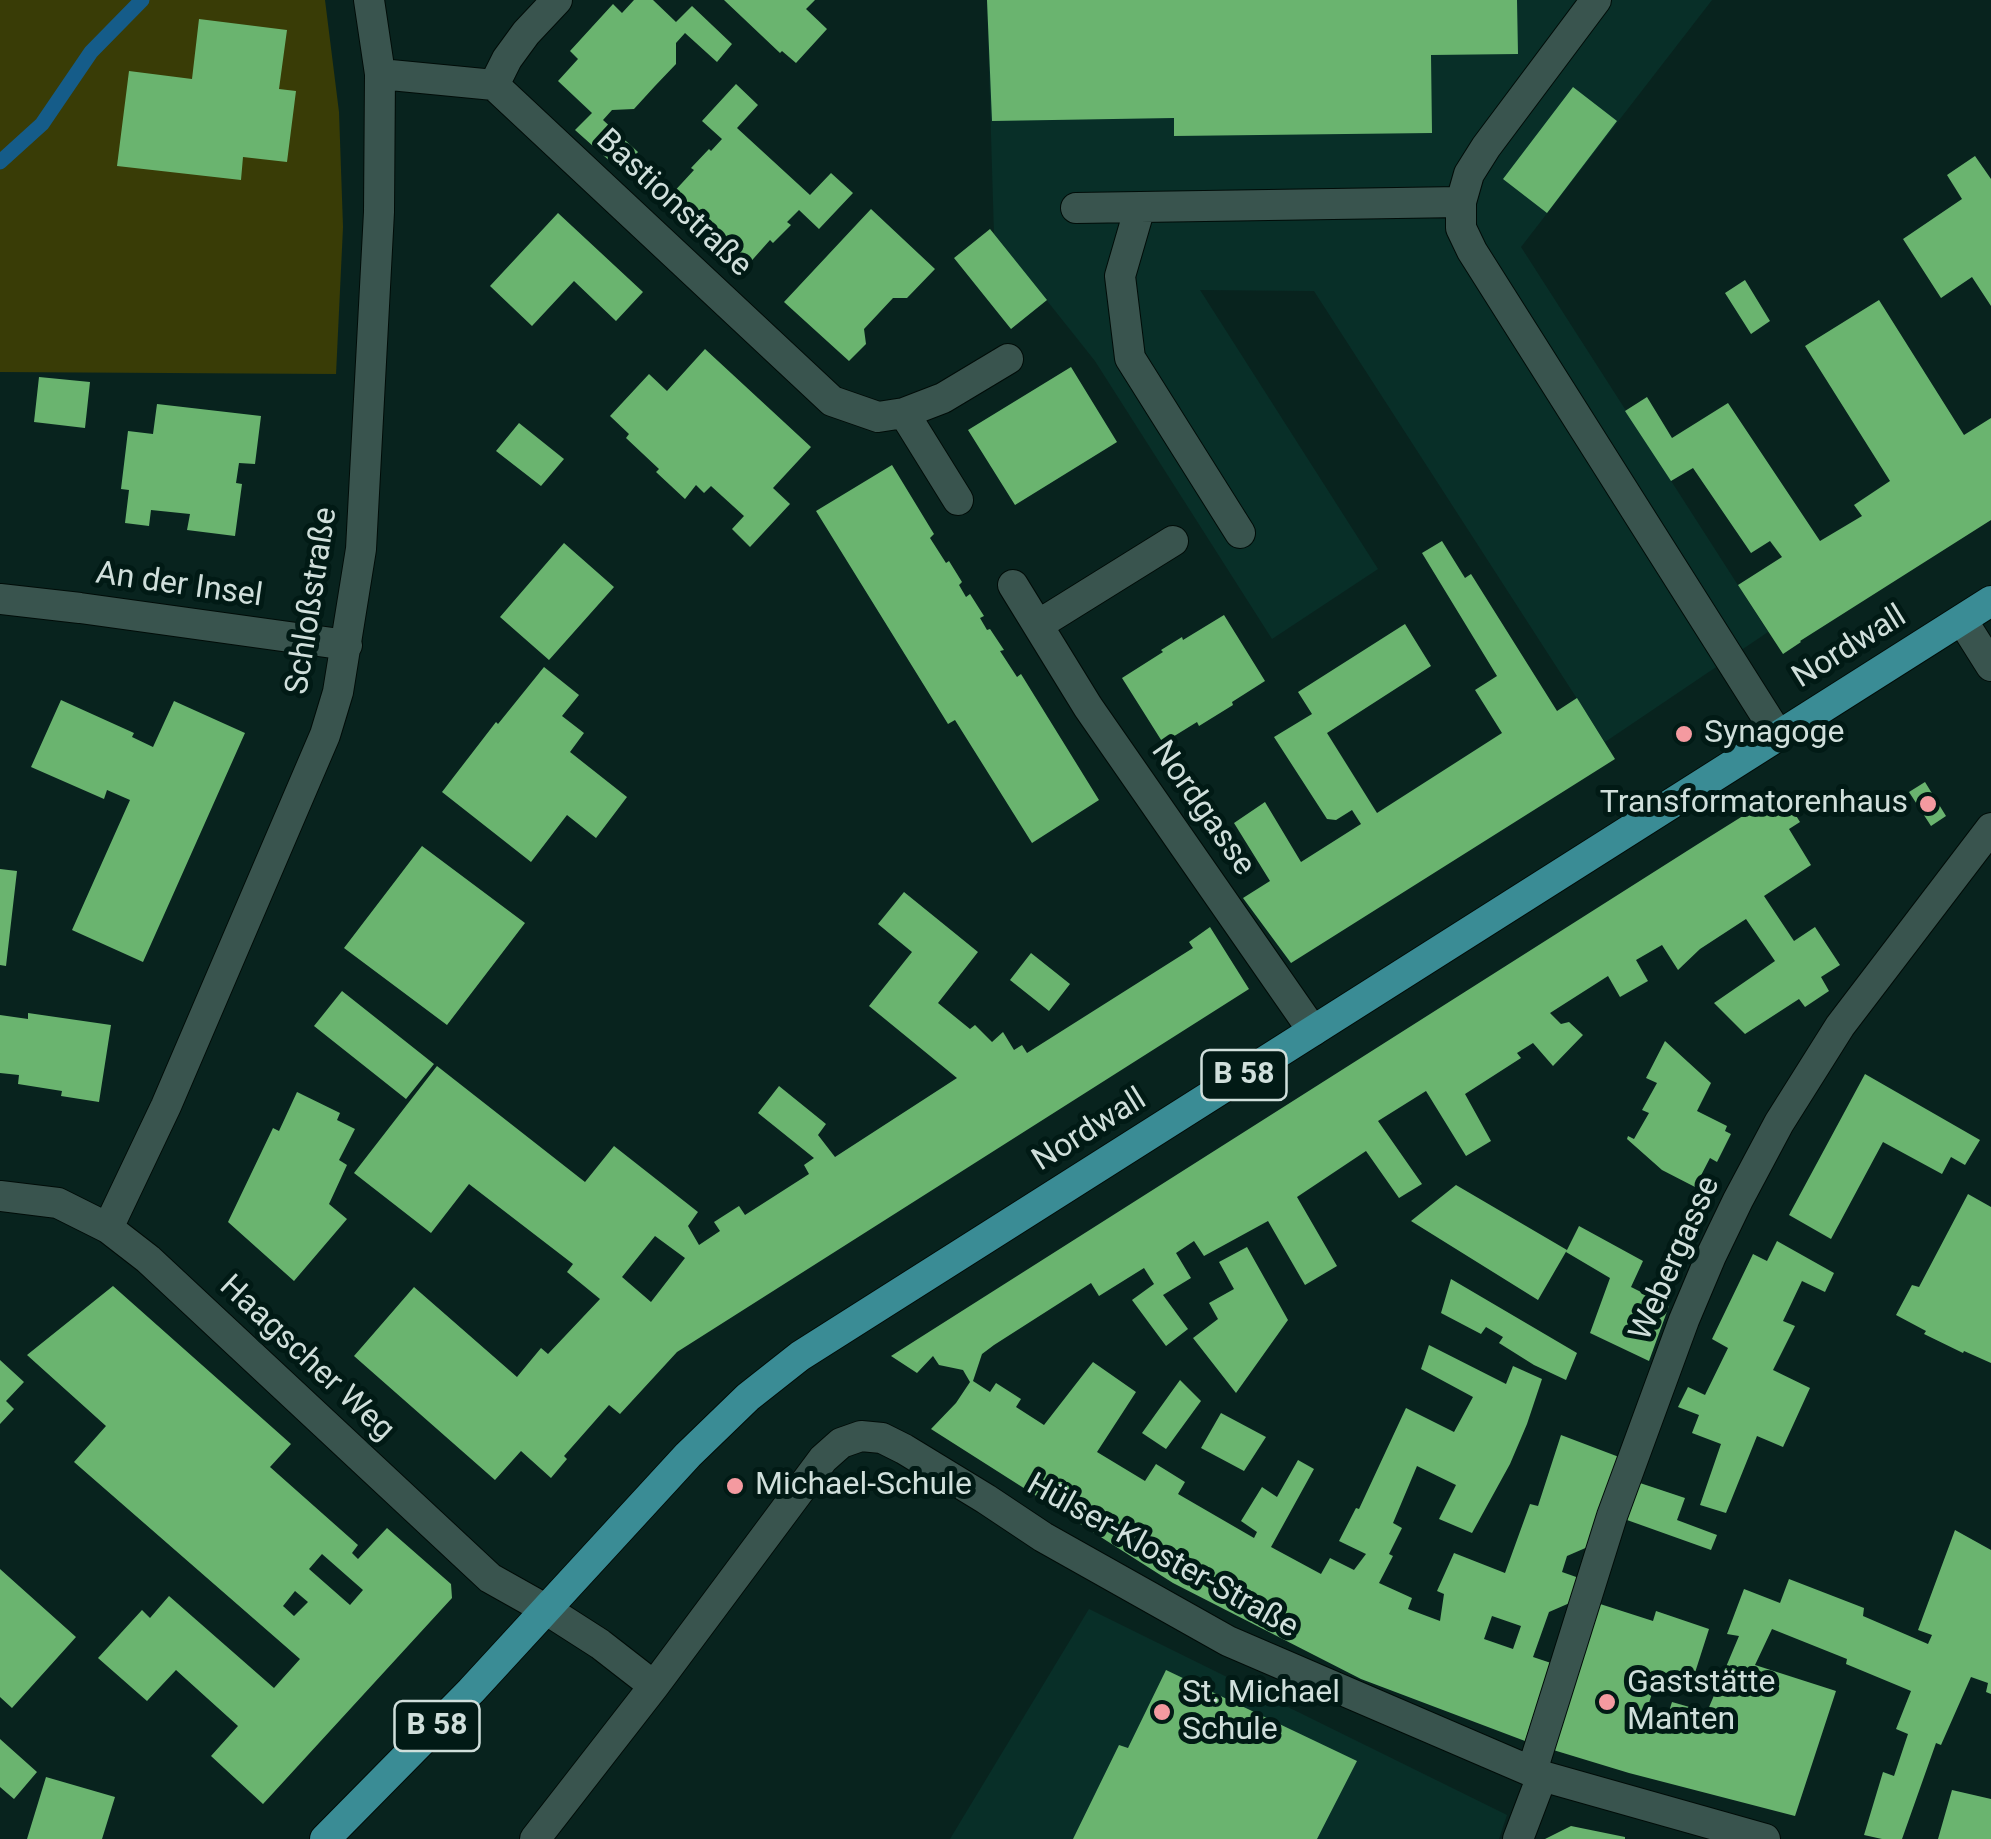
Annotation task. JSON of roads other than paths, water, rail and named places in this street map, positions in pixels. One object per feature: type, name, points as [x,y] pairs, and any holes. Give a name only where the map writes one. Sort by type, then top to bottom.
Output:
[{"type":"main road","name":"Nordwall","points":[[325,1839],[547,1610],[688,1455],[748,1397],[800,1356],[1991,602]]},
{"type":"street","name":"Schloßstraße","points":[[108,1228],[166,1106],[325,735],[338,692],[362,549],[379,212],[380,74],[369,0]]},
{"type":"street","points":[[380,74],[494,84],[526,33],[556,0]]},
{"type":"street","points":[[1596,0],[1469,174],[1461,228],[1778,735]]},
{"type":"street","name":"Bastionstraße","points":[[494,84],[832,401],[878,417],[904,413],[943,398],[1008,359]]},
{"type":"street","points":[[1076,208],[1462,202]]},
{"type":"street","points":[[1140,207],[1120,276],[1130,358],[1240,533]]},
{"type":"street","points":[[904,413],[958,500]]},
{"type":"street","points":[[1038,625],[1173,541]]},
{"type":"street","name":"Nordgasse","points":[[1014,585],[1088,707],[1313,1031]]},
{"type":"street","name":"An der Insel","points":[[0,599],[347,645]]},
{"type":"street","points":[[1962,620],[1991,666]]},
{"type":"street","name":"Webergasse","points":[[1518,1839],[1612,1516],[1684,1320],[1724,1228],[1779,1123],[1840,1026],[1991,828]]},
{"type":"street","name":"Haagscher Weg","points":[[0,1196],[58,1203],[108,1228],[162,1272],[490,1578],[547,1610]]},
{"type":"street","name":"Hülser-Kloster-Straße","points":[[534,1839],[823,1459],[841,1443],[861,1436],[882,1438],[904,1449],[1043,1537],[1228,1642],[1537,1773],[1764,1839]]},
{"type":"street","points":[[547,1610],[654,1686]]},
{"type":"waterway","points":[[0,162],[42,124],[91,52],[142,0]]},
{"type":"place","name":"Synagoge","points":[[1684,734]]},
{"type":"place","name":"Transformatorenhaus","points":[[1928,804]]},
{"type":"place","name":"Michael-Schule","points":[[735,1486]]},
{"type":"place","name":"Gaststätte Manten","points":[[1607,1702]]},
{"type":"place","name":"St. Michael Schule","points":[[1162,1712]]}]
